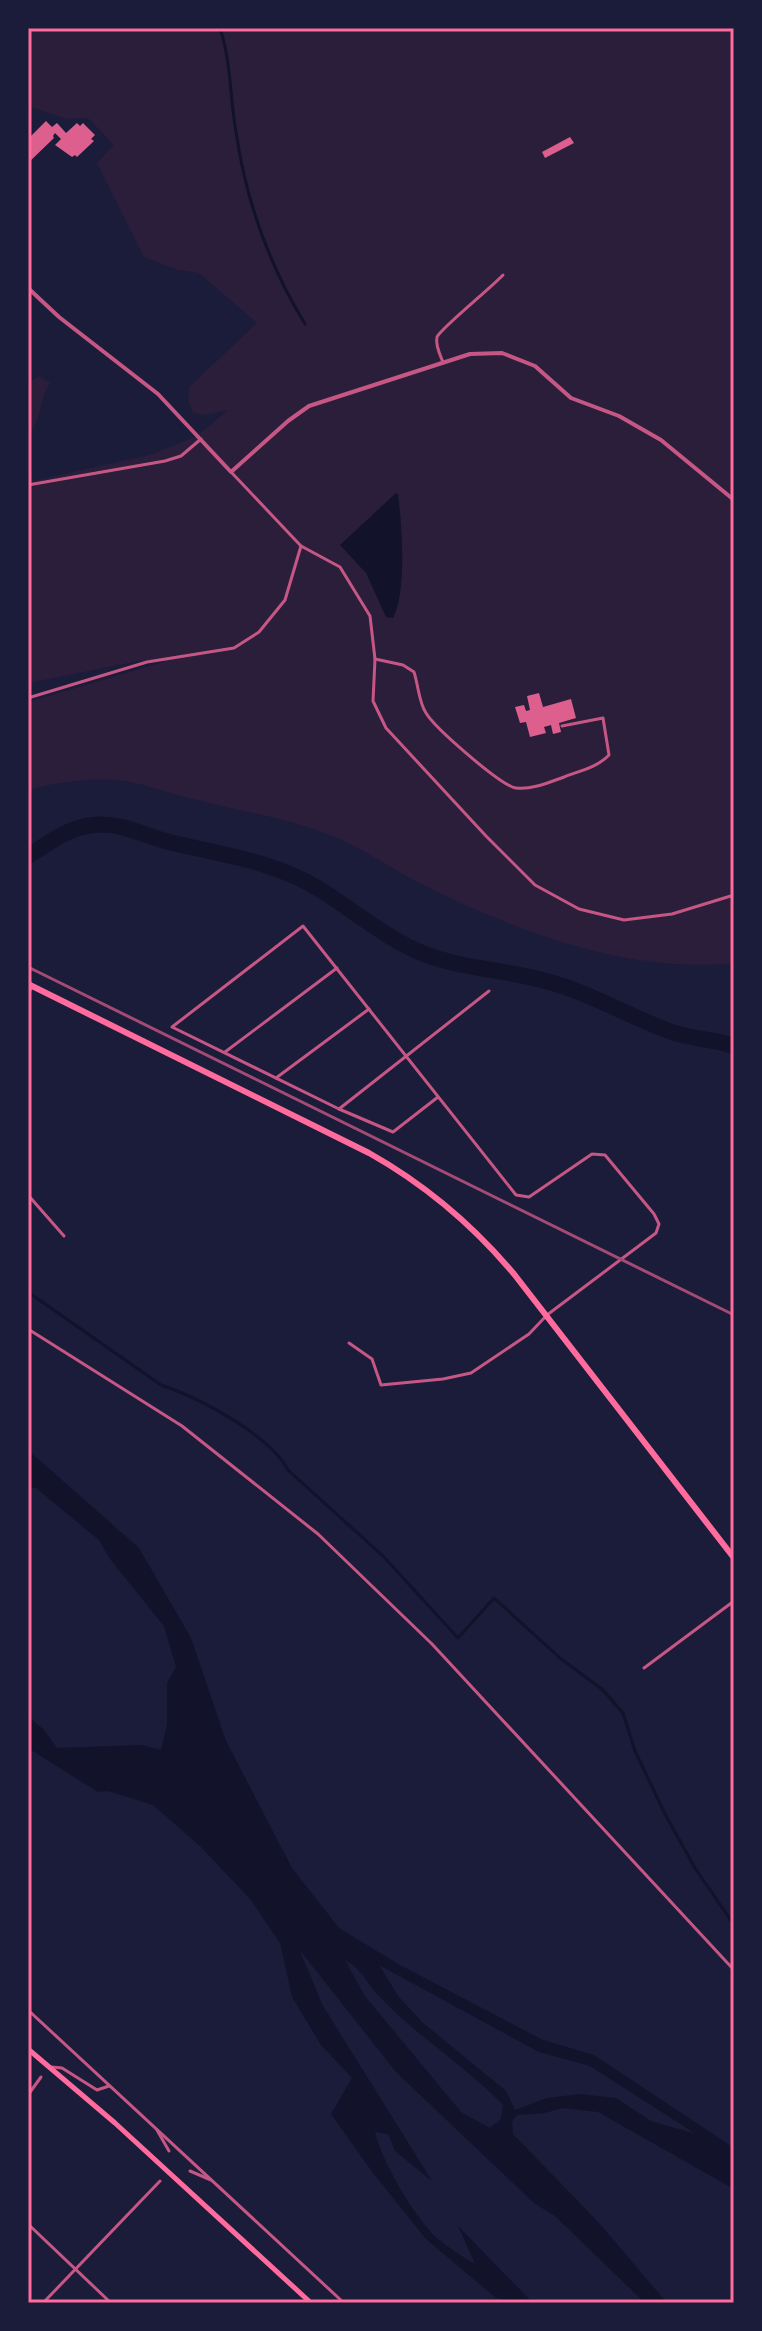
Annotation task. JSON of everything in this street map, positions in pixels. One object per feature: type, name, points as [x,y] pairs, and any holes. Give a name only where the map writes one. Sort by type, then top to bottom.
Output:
[{"type":"highway","points":[[30,985],[396,1168],[466,1221],[489,1244],[547,1315],[734,1558]]},
{"type":"main road","points":[[28,2049],[115,2123],[311,2303]]},
{"type":"street","points":[[443,362],[437,337],[503,275]]},
{"type":"street","points":[[28,288],[59,317],[158,394],[301,546],[340,567],[370,616],[375,659],[373,701],[386,728],[508,859],[550,894],[579,909],[624,920],[672,914],[734,895]]},
{"type":"street","points":[[231,472],[309,406],[443,362],[486,352],[502,353],[535,366],[571,398],[619,416],[661,440],[734,500]]},
{"type":"street","points":[[28,485],[165,461],[181,456],[201,439]]},
{"type":"street","points":[[28,698],[147,662],[234,648],[259,632],[285,600],[301,546]]},
{"type":"street","points":[[375,659],[403,665],[414,672],[424,712],[435,725],[513,788],[550,782],[599,763],[609,755],[603,718],[562,726]]},
{"type":"street","points":[[349,1343],[372,1359],[381,1385],[471,1373],[529,1334],[547,1315],[656,1233],[659,1224],[605,1155],[592,1154],[529,1197],[516,1195],[303,926],[172,1027],[393,1132],[438,1097]]},
{"type":"street","points":[[224,1053],[337,968]]},
{"type":"street","points":[[28,995],[30,985]]},
{"type":"street","points":[[339,1109],[489,991]]},
{"type":"street","points":[[275,1078],[369,1009]]},
{"type":"street","points":[[28,1195],[64,1236]]},
{"type":"street","points":[[28,1329],[182,1426],[318,1534],[432,1644],[734,1970]]},
{"type":"street","points":[[644,1668],[734,1601]]},
{"type":"street","points":[[28,2010],[344,2303]]},
{"type":"street","points":[[48,2067],[62,2068],[97,2090],[110,2085]]},
{"type":"street","points":[[28,2095],[41,2077]]},
{"type":"street","points":[[155,2127],[169,2151]]},
{"type":"street","points":[[190,2171],[215,2182]]},
{"type":"street","points":[[43,2303],[160,2181]]},
{"type":"street","points":[[28,2224],[111,2303]]},
{"type":"shaded area","points":[[28,28],[734,28],[734,963],[693,965],[653,962],[613,955],[533,933],[421,884],[330,835],[140,784],[88,780],[28,790],[28,702],[167,661],[139,661],[28,683],[28,465],[33,481],[150,455],[197,436],[228,410],[204,415],[193,413],[188,400],[189,387],[257,323],[199,273],[178,270],[144,257],[97,163],[114,145],[88,118],[67,119],[28,106]]},
{"type":"shaded area","points":[[39,376],[50,383],[28,435],[28,383]]},
{"type":"shaded area","points":[[398,494],[402,575],[393,618],[386,617],[366,573],[340,545]]},
{"type":"shaded area","points":[[28,1450],[139,1548],[191,1638],[226,1741],[292,1868],[339,1928],[398,1964],[543,2040],[594,2055],[734,2148],[734,2189],[598,2112],[562,2108],[517,2115],[512,2122],[513,2134],[599,2223],[667,2303],[645,2303],[555,2216],[534,2203],[396,2072],[299,1949],[323,2006],[432,2181],[395,2151],[388,2134],[375,2132],[392,2174],[410,2204],[438,2239],[475,2264],[458,2226],[533,2303],[514,2303],[496,2298],[425,2238],[331,2114],[352,2078],[321,2045],[292,1997],[280,1943],[251,1900],[201,1847],[153,1805],[108,1791],[98,1792],[28,1748],[28,1716],[44,1730],[57,1748],[142,1745],[161,1750],[167,1725],[167,1683],[176,1667],[164,1626],[110,1559],[99,1540],[36,1488],[28,1487]],"holes":[[[345,1960],[359,1971],[393,2010],[503,2105],[501,2119],[490,2128],[461,2112],[364,1995]],[[379,1965],[539,2052],[590,2066],[696,2134],[651,2121],[616,2098],[580,2094],[547,2098],[515,2110],[506,2091],[422,2022],[398,1996]]]},
{"type":"building","points":[[46,121],[52,127],[57,123],[66,133],[77,123],[80,126],[83,123],[95,135],[91,139],[94,141],[77,157],[72,157],[55,145],[61,139],[55,133],[54,138],[28,163],[28,139]]},
{"type":"building","points":[[570,137],[574,143],[545,158],[542,152]]},
{"type":"building","points":[[539,693],[543,707],[571,699],[576,718],[559,723],[561,732],[553,734],[551,725],[544,727],[546,733],[530,737],[526,722],[520,723],[515,707],[524,705],[526,711],[530,710],[527,696]]},
{"type":"waterway","points":[[220,28],[240,158],[253,208],[280,279],[305,324]]},
{"type":"waterway","points":[[28,856],[67,833],[103,825],[122,827],[169,842],[246,860],[302,879],[385,933],[427,955],[546,981],[577,991],[669,1031],[734,1046]]},
{"type":"waterway","points":[[28,1292],[161,1385],[194,1398],[250,1431],[384,1557],[458,1638],[494,1598],[560,1658],[603,1690],[623,1713],[635,1751],[695,1868],[734,1925]]},
{"type":"railway","points":[[28,967],[734,1315]]}]
